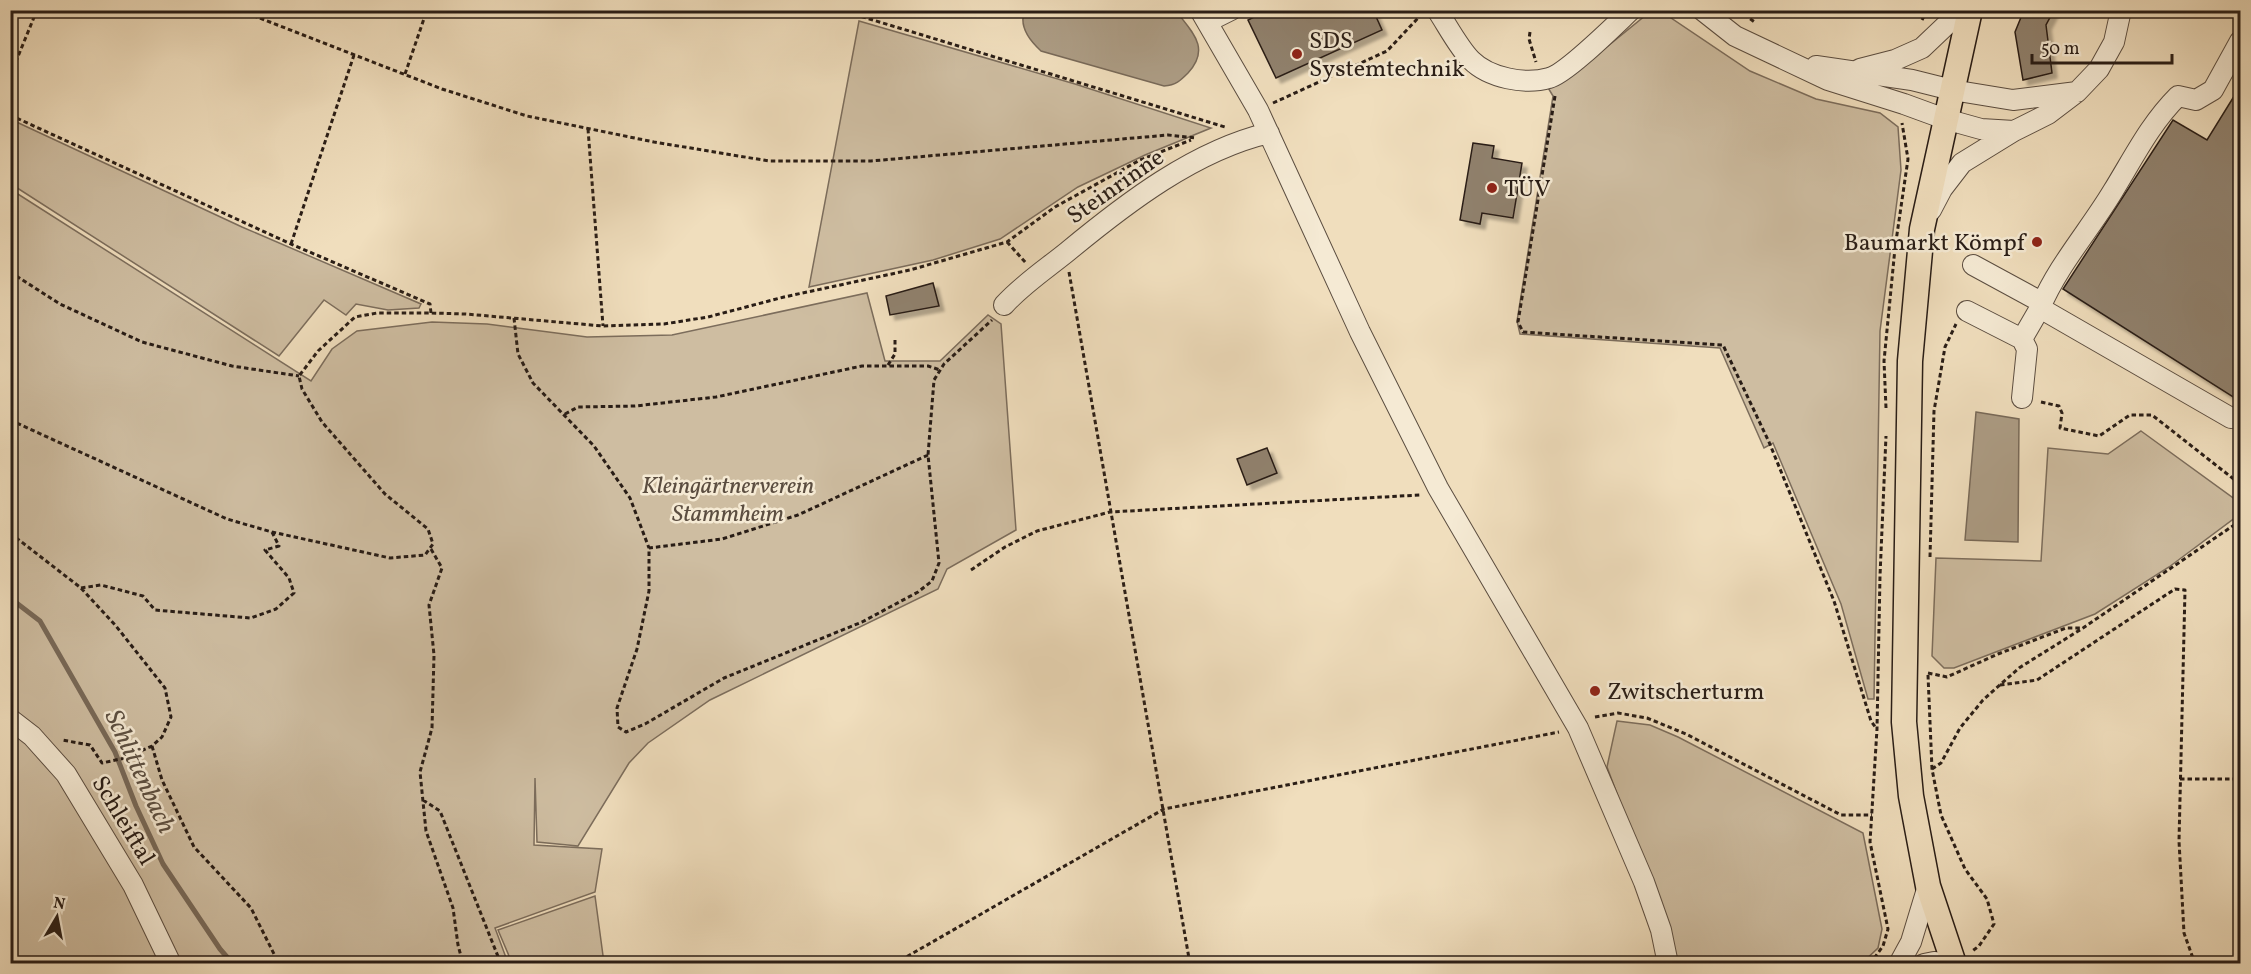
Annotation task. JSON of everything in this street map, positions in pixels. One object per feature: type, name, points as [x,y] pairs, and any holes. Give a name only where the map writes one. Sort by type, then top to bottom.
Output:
[{"type":"main road","points":[[1956,961],[1928,886],[1911,796],[1904,722],[1910,361],[1922,228],[1970,10]]},
{"type":"street","points":[[1231,10],[1204,16],[1258,111],[1360,332],[1438,488],[1578,728],[1644,882],[1661,930],[1668,963]]},
{"type":"street","points":[[1437,10],[1471,60],[1495,75],[1514,80],[1545,79],[1571,64],[1631,10]]},
{"type":"street","points":[[1702,10],[1735,36],[1828,80],[1981,129],[2014,131]]},
{"type":"street","points":[[1850,72],[1895,60],[1922,48],[1962,10]]},
{"type":"street","points":[[1922,228],[1942,189],[1962,163],[2014,131],[2048,114],[2078,92],[2099,69],[2114,42],[2121,10]]},
{"type":"street","points":[[2022,339],[2042,306],[2061,266],[2113,191],[2160,113],[2178,96],[2196,100],[2213,90],[2241,40]]},
{"type":"street","points":[[1796,63],[1912,80],[1952,90],[2013,100],[2078,92]]},
{"type":"street","name":"Steinrinne","points":[[999,312],[1017,290],[1066,253],[1108,217],[1187,167],[1248,138],[1269,134]]},
{"type":"street","points":[[1973,264],[2231,418]]},
{"type":"street","points":[[1967,311],[2022,339],[2027,349],[2022,399]]},
{"type":"street","name":"Schleiftal","points":[[10,719],[40,745],[66,774],[133,885],[165,946],[171,963]]},
{"type":"street","points":[[1899,963],[1911,942],[1928,886]]},
{"type":"street","points":[[1924,963],[1956,961]]},
{"type":"path","points":[[10,75],[37,10]]},
{"type":"path","points":[[239,10],[442,89],[527,116],[654,142],[769,161],[870,161],[1168,135],[1197,138],[1140,160],[1055,207],[1007,242],[910,270],[784,297],[708,317],[664,324],[603,326],[431,313],[377,313],[355,317],[318,351],[299,376]]},
{"type":"path","points":[[404,75],[427,10]]},
{"type":"path","points":[[840,10],[1212,123],[1248,138]]},
{"type":"path","points":[[1738,10],[1756,24]]},
{"type":"path","points":[[1258,111],[1388,51],[1418,17]]},
{"type":"path","points":[[1530,32],[1529,39],[1545,79],[1555,96],[1518,322],[1523,332],[1724,345],[1769,442],[1834,601],[1871,721],[1877,729]]},
{"type":"path","points":[[291,244],[354,55]]},
{"type":"path","points":[[10,115],[291,244],[430,304],[431,313]]},
{"type":"path","points":[[588,129],[603,326]]},
{"type":"path","points":[[1007,242],[1036,275]]},
{"type":"path","points":[[1066,253],[1190,963]]},
{"type":"path","points":[[10,272],[60,304],[142,342],[232,366],[299,376]]},
{"type":"path","points":[[1930,567],[1934,411],[1945,347],[1959,319],[1967,311]]},
{"type":"path","points":[[514,318],[518,354],[533,383],[594,446],[630,498],[650,548],[648,591],[639,638],[617,708],[618,727],[626,732],[645,724],[724,678],[862,622],[918,592],[932,581],[939,563],[928,455],[934,380],[944,364],[999,312]]},
{"type":"path","points":[[888,365],[895,354],[896,340]]},
{"type":"path","points":[[565,414],[578,406],[635,406],[716,397],[862,366],[928,366],[940,370]]},
{"type":"path","points":[[10,420],[227,519],[272,532],[390,558],[425,555],[433,544],[428,529],[385,494],[322,422],[302,389],[299,376]]},
{"type":"path","points":[[2059,406],[2062,413],[2060,428],[2099,436],[2130,415],[2152,415],[2241,484]]},
{"type":"path","points":[[650,548],[722,539],[798,515],[928,455]]},
{"type":"path","points":[[971,570],[1005,547],[1037,531],[1110,512],[1429,494],[1438,488]]},
{"type":"path","points":[[1932,769],[1941,763],[1960,728],[1983,700],[2019,668],[2083,628],[2241,521]]},
{"type":"path","points":[[81,588],[102,585],[144,596],[155,610],[250,618],[276,609],[294,593],[288,578],[265,550],[279,546],[272,532]]},
{"type":"path","points":[[10,533],[81,588],[116,626],[165,688],[171,717],[162,737],[153,746],[110,762],[102,763],[90,745],[58,739],[40,745]]},
{"type":"path","points":[[431,549],[442,568],[429,605],[434,655],[432,728],[420,772],[426,831],[453,908],[463,963]]},
{"type":"path","points":[[2000,685],[2037,680],[2175,589],[2184,590],[2179,841],[2184,933],[2195,963]]},
{"type":"path","points":[[1956,961],[1979,946],[1994,924],[1987,899],[1965,869],[1941,815],[1932,769],[1928,673],[1947,677],[1998,654],[2066,628],[2083,628]]},
{"type":"path","points":[[894,963],[1164,809],[1578,728],[1595,717],[1618,713],[1647,718],[1686,734],[1841,815],[1872,814]]},
{"type":"path","points":[[153,746],[162,780],[194,847],[251,908],[279,963]]},
{"type":"path","points":[[2180,779],[2241,779]]},
{"type":"path","points":[[423,800],[440,811],[501,963]]},
{"type":"path","points":[[1870,963],[1874,960]]},
{"type":"green space","points":[[1651,11],[1665,14],[1750,71],[1816,99],[1880,113],[1898,127],[1901,170],[1880,331],[1874,699],[1868,699],[1841,604],[1773,443],[1764,448],[1720,348],[1520,334],[1517,321],[1553,96],[1547,86],[1577,71]]},
{"type":"green space","points":[[859,21],[1075,84],[1211,128],[1145,155],[1078,187],[1000,239],[933,260],[809,287]]},
{"type":"green space","points":[[10,119],[242,227],[421,304],[419,308],[388,310],[356,304],[346,315],[324,300],[279,356],[11,184]]},
{"type":"green space","name":"Kleingärtnerverein Stammheim","points":[[10,189],[311,381],[332,349],[357,331],[432,322],[487,324],[587,337],[672,335],[867,293],[885,361],[940,361],[988,315],[1001,324],[1016,530],[947,569],[938,589],[710,700],[648,743],[629,763],[578,846],[537,842],[535,778],[534,845],[602,849],[595,892],[495,928],[508,963],[11,963]]},
{"type":"green space","points":[[2141,431],[2240,503],[2240,514],[2169,567],[2095,614],[1954,668],[1944,668],[1932,656],[1936,558],[2041,561],[2048,448],[2108,454]]},
{"type":"green space","points":[[1617,721],[1650,725],[1678,737],[1863,833],[1882,929],[1878,948],[1862,963],[1676,963],[1667,927],[1607,767]]},
{"type":"green space","points":[[595,896],[604,963],[512,963],[498,930]]},
{"type":"shaded area","points":[[1025,10],[1176,11],[1197,40],[1198,56],[1195,64],[1183,78],[1175,84],[1164,86],[1041,51],[1029,38],[1024,27]]},
{"type":"shaded area","points":[[1976,412],[2019,419],[2018,542],[1965,540]]},
{"type":"building","name":"SDS Systemtechnik","points":[[1268,10],[1373,10],[1382,30],[1276,78],[1248,20]]},
{"type":"building","points":[[2024,10],[2054,10],[2046,25],[2052,73],[2023,80],[2015,32]]},
{"type":"building","points":[[2241,85],[2241,402],[2063,289],[2173,120],[2207,140]]},
{"type":"building","name":"TÜV","points":[[1473,143],[1494,146],[1492,158],[1522,163],[1513,218],[1482,213],[1480,224],[1460,220]]},
{"type":"building","points":[[933,283],[939,306],[890,315],[886,296]]},
{"type":"building","points":[[1267,448],[1277,473],[1247,485],[1237,459]]},
{"type":"waterway","name":"Schlittenbach","points":[[10,598],[40,621],[115,752],[136,806],[163,864],[220,949],[233,964]]},
{"type":"place","name":"SDS Systemtechnik","points":[[1297,54]]},
{"type":"place","name":"TÜV","points":[[1492,188]]},
{"type":"place","name":"Baumarkt Kömpf","points":[[2037,242]]},
{"type":"place","name":"Zwitscherturm","points":[[1595,691]]}]
